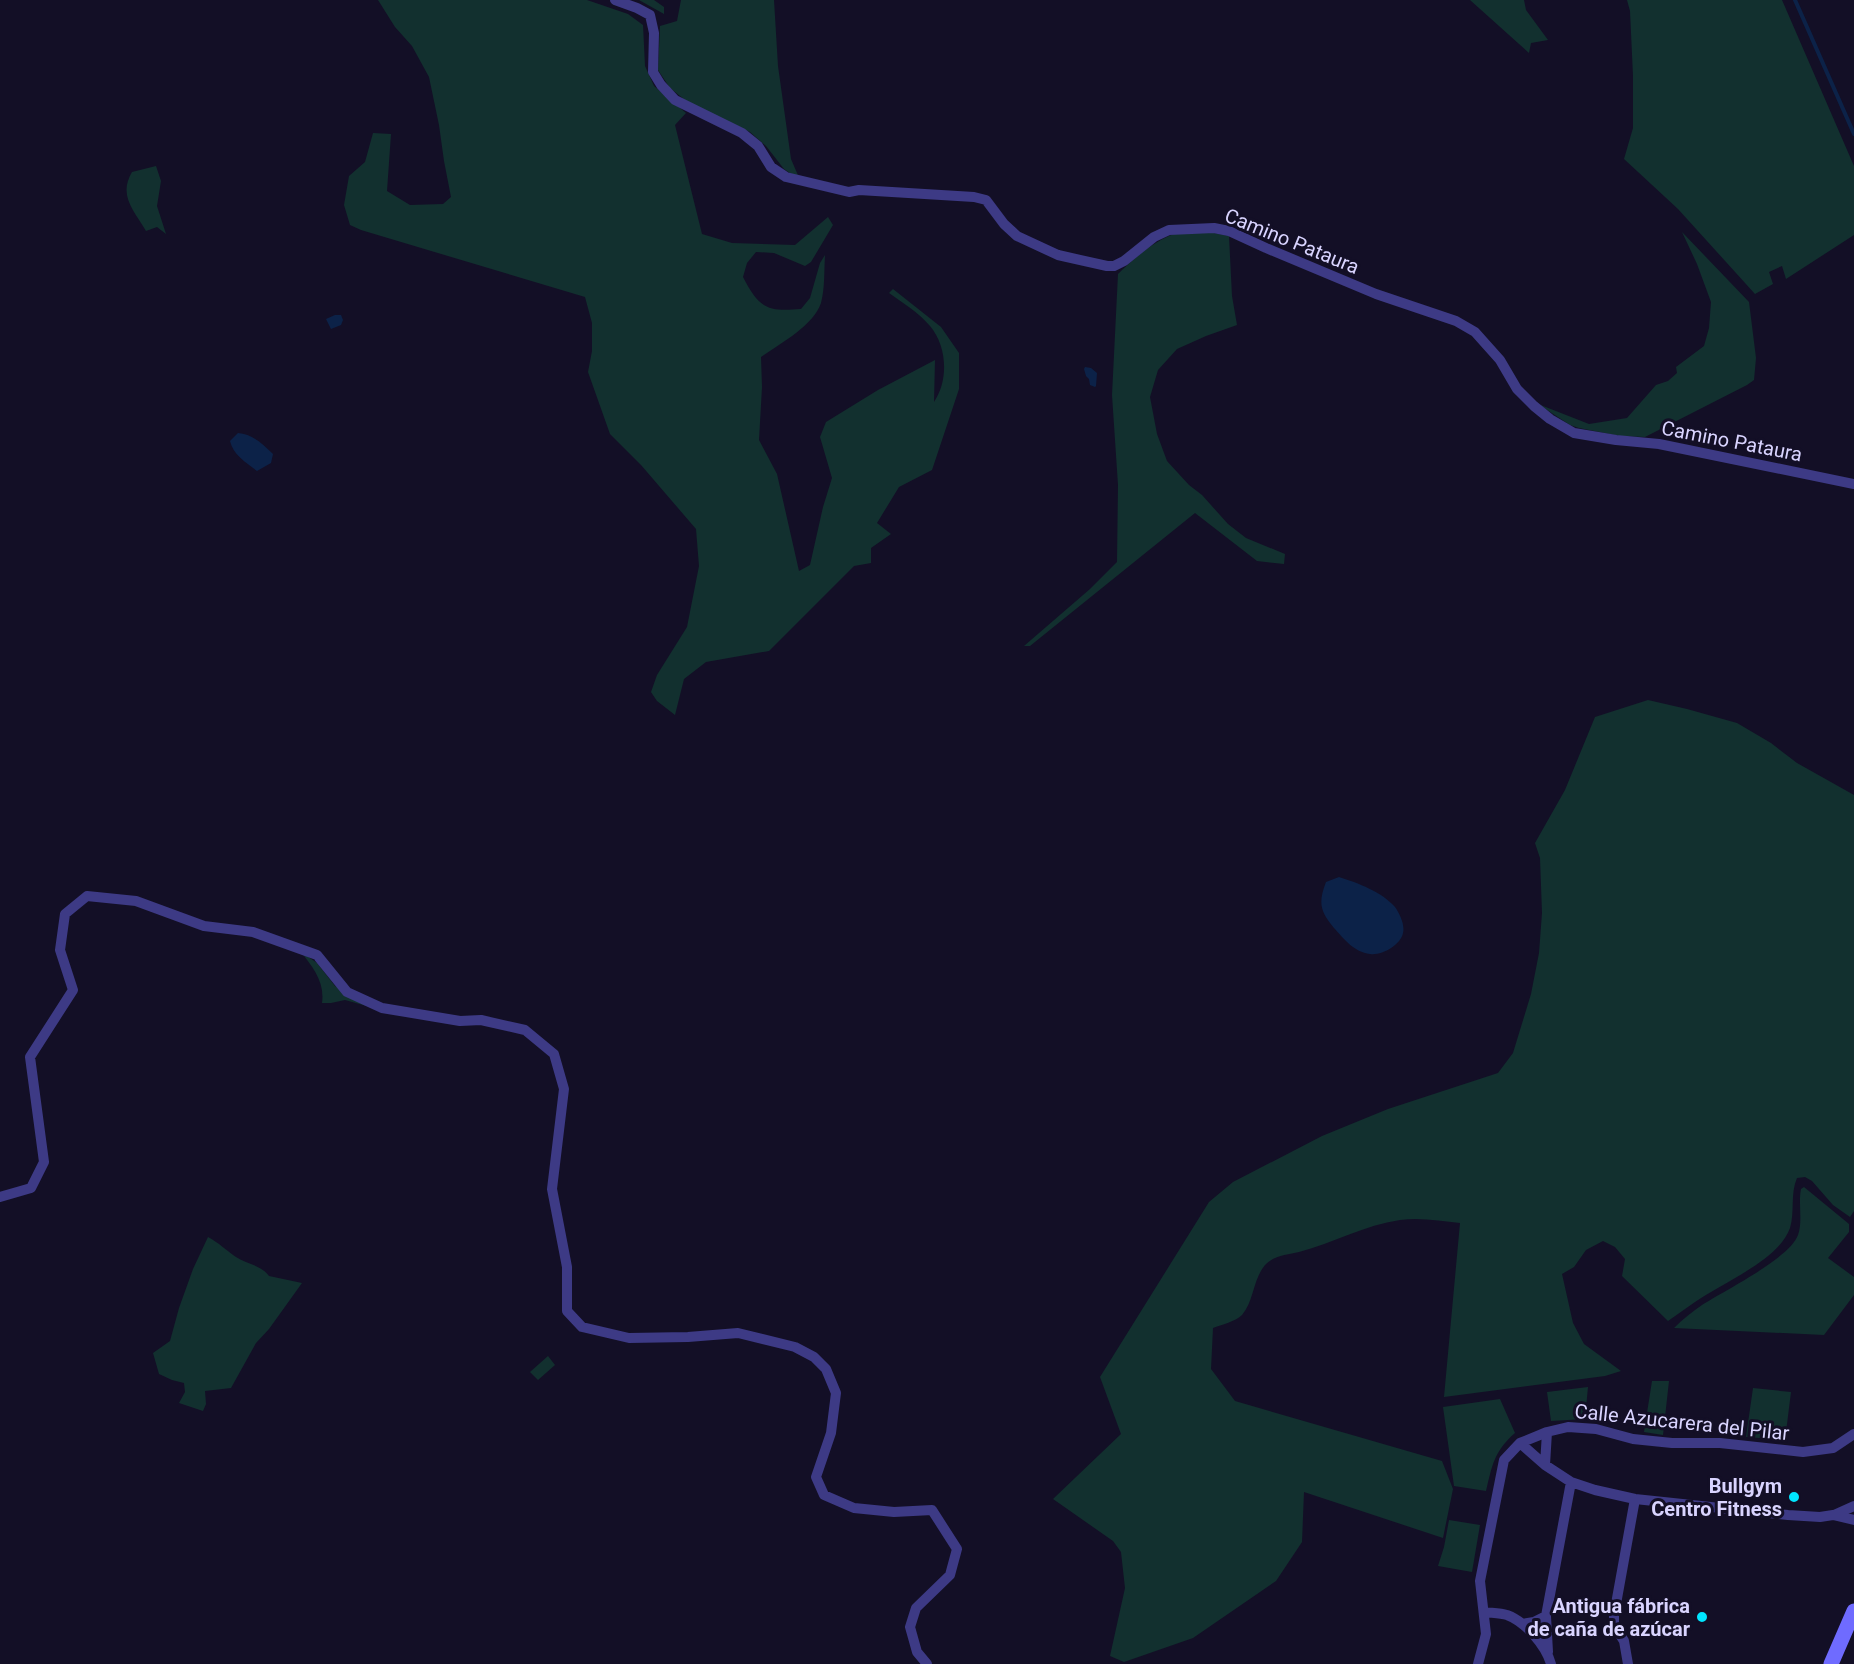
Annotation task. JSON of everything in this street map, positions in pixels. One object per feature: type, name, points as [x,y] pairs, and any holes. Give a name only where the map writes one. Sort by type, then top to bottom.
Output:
[{"type":"main road","points":[[1831,1664],[1854,1611]]},
{"type":"street","name":"Camino Pataura","points":[[615,0],[650,15],[654,33],[652,72],[675,100],[742,133],[758,146],[771,168],[786,177],[849,192],[859,190],[974,197],[986,200],[1004,224],[1017,236],[1058,255],[1100,265],[1114,266],[1124,261],[1154,237],[1169,230],[1214,228],[1229,231],[1376,294],[1456,321],[1475,332],[1500,360],[1517,389],[1550,419],[1574,433],[1659,444],[1854,484]]},
{"type":"street","points":[[0,1197],[31,1188],[44,1162],[30,1057],[73,990],[60,950],[64,914],[87,896],[136,901],[204,926],[253,932],[317,955],[347,992],[382,1008],[460,1022],[481,1020],[525,1030],[555,1054],[564,1089],[552,1190],[567,1267],[567,1311],[582,1328],[629,1338],[738,1334],[795,1347],[814,1357],[826,1369],[836,1393],[831,1433],[816,1477],[824,1495],[854,1508],[894,1512],[932,1510],[957,1549],[950,1575],[916,1608],[910,1627],[918,1652],[927,1664]]},
{"type":"street","name":"Calle Azucarera del Pilar","points":[[1520,1443],[1547,1432],[1568,1427],[1596,1429],[1633,1439],[1672,1443],[1720,1443],[1803,1452],[1833,1448],[1854,1434]]},
{"type":"street","points":[[1545,1465],[1547,1432]]},
{"type":"street","points":[[1478,1664],[1486,1634],[1480,1581],[1504,1460],[1520,1443],[1545,1465],[1570,1482],[1635,1499],[1820,1517],[1833,1515],[1854,1506]]},
{"type":"street","points":[[1551,1664],[1546,1616],[1570,1482]]},
{"type":"street","points":[[1628,1664],[1624,1641],[1614,1625],[1614,1616],[1635,1499]]},
{"type":"street","points":[[1833,1515],[1854,1520]]},
{"type":"street","points":[[1484,1612],[1507,1615],[1522,1624],[1548,1652]]},
{"type":"street","points":[[1522,1624],[1534,1622],[1546,1616]]},
{"type":"green space","points":[[378,0],[587,0],[628,14],[643,25],[645,66],[654,86],[686,113],[675,125],[702,234],[732,243],[795,245],[828,217],[833,225],[811,262],[805,266],[774,253],[756,252],[747,263],[743,277],[754,296],[765,306],[780,310],[801,309],[810,298],[820,263],[825,255],[823,291],[817,311],[804,327],[761,357],[759,440],[777,474],[799,571],[810,565],[832,478],[820,437],[826,422],[878,390],[935,360],[934,402],[942,384],[943,353],[936,334],[920,316],[889,293],[893,289],[941,327],[959,353],[959,389],[932,470],[899,487],[877,523],[891,534],[871,548],[871,563],[854,566],[769,651],[706,662],[684,679],[675,715],[657,701],[651,692],[657,675],[687,627],[699,566],[696,529],[641,465],[610,434],[588,372],[592,351],[592,323],[585,297],[350,225],[344,205],[349,176],[365,162],[373,133],[391,134],[387,191],[410,205],[443,204],[451,197],[429,77],[412,46],[395,27]]},
{"type":"green space","points":[[639,0],[654,0],[664,7],[664,14]]},
{"type":"green space","points":[[681,0],[774,0],[778,66],[791,159],[800,180],[784,169],[766,146],[750,132],[690,104],[670,88],[658,70],[660,26],[677,21]]},
{"type":"green space","points":[[1470,0],[1524,0],[1526,10],[1548,40],[1531,43],[1529,53]]},
{"type":"green space","points":[[1627,0],[1782,0],[1854,166],[1854,235],[1786,279],[1782,266],[1769,272],[1773,284],[1755,294],[1678,209],[1624,159],[1633,128],[1630,11]]},
{"type":"green space","points":[[156,166],[161,181],[157,206],[166,234],[157,227],[146,231],[127,196],[128,181],[132,172]]},
{"type":"green space","points":[[1682,232],[1749,302],[1756,358],[1754,380],[1645,437],[1620,436],[1579,428],[1570,425],[1538,404],[1589,424],[1627,418],[1656,385],[1668,381],[1677,373],[1676,367],[1704,346],[1709,328],[1711,302]]},
{"type":"green space","points":[[1177,233],[1214,233],[1229,236],[1232,296],[1237,325],[1177,349],[1158,370],[1150,397],[1157,434],[1167,461],[1189,485],[1202,495],[1228,524],[1246,538],[1285,554],[1284,564],[1257,561],[1195,513],[1030,646],[1024,646],[1090,589],[1117,562],[1118,485],[1112,395],[1118,274],[1145,250]]},
{"type":"green space","points":[[1648,700],[1737,723],[1771,743],[1797,763],[1854,795],[1854,1211],[1850,1217],[1833,1205],[1812,1181],[1805,1177],[1797,1178],[1790,1228],[1784,1240],[1748,1270],[1668,1321],[1622,1276],[1625,1259],[1615,1247],[1603,1241],[1586,1250],[1574,1267],[1562,1274],[1573,1323],[1584,1344],[1621,1371],[1605,1376],[1444,1397],[1460,1223],[1415,1219],[1387,1222],[1273,1259],[1261,1271],[1242,1315],[1213,1328],[1211,1369],[1235,1401],[1442,1461],[1453,1489],[1443,1538],[1304,1492],[1302,1542],[1276,1581],[1193,1638],[1124,1662],[1110,1656],[1125,1588],[1121,1552],[1113,1541],[1053,1499],[1121,1434],[1100,1377],[1209,1202],[1233,1182],[1322,1136],[1388,1109],[1498,1073],[1513,1053],[1531,994],[1539,953],[1542,913],[1540,858],[1535,843],[1565,790],[1595,717]]},
{"type":"green space","points":[[300,951],[317,963],[335,986],[374,1008],[345,1000],[322,1003],[320,982]]},
{"type":"green space","points":[[1804,1187],[1849,1224],[1849,1232],[1828,1258],[1854,1277],[1854,1295],[1824,1335],[1674,1328],[1702,1305],[1783,1254],[1798,1235],[1800,1195]]},
{"type":"green space","points":[[208,1237],[236,1257],[262,1269],[269,1276],[302,1283],[256,1343],[231,1388],[205,1391],[206,1404],[203,1411],[179,1403],[185,1392],[184,1383],[159,1374],[153,1353],[170,1341],[193,1269]]},
{"type":"green space","points":[[548,1356],[555,1365],[538,1380],[530,1372]]},
{"type":"green space","points":[[1652,1381],[1669,1381],[1663,1435],[1644,1432]]},
{"type":"green space","points":[[1588,1387],[1585,1419],[1551,1421],[1547,1392]]},
{"type":"green space","points":[[1753,1388],[1791,1392],[1785,1440],[1746,1437]]},
{"type":"green space","points":[[1500,1399],[1515,1433],[1498,1453],[1492,1466],[1486,1491],[1454,1486],[1443,1407]]},
{"type":"green space","points":[[1449,1520],[1480,1525],[1472,1572],[1438,1566]]},
{"type":"water","points":[[341,315],[343,320],[341,325],[331,329],[326,319]]},
{"type":"water","points":[[1085,367],[1097,373],[1095,387],[1090,385]]},
{"type":"water","points":[[238,433],[253,437],[273,454],[271,463],[257,471],[241,458],[230,441]]},
{"type":"water","points":[[1339,877],[1377,892],[1395,907],[1402,920],[1403,930],[1399,942],[1380,953],[1364,953],[1350,944],[1334,928],[1323,912],[1321,901],[1326,882]]},
{"type":"waterway","points":[[1795,0],[1854,134]]},
{"type":"place","name":"Bullgym Centro Fitness","points":[[1794,1497]]},
{"type":"place","name":"Antigua fábrica de caña de azúcar","points":[[1702,1617]]}]
